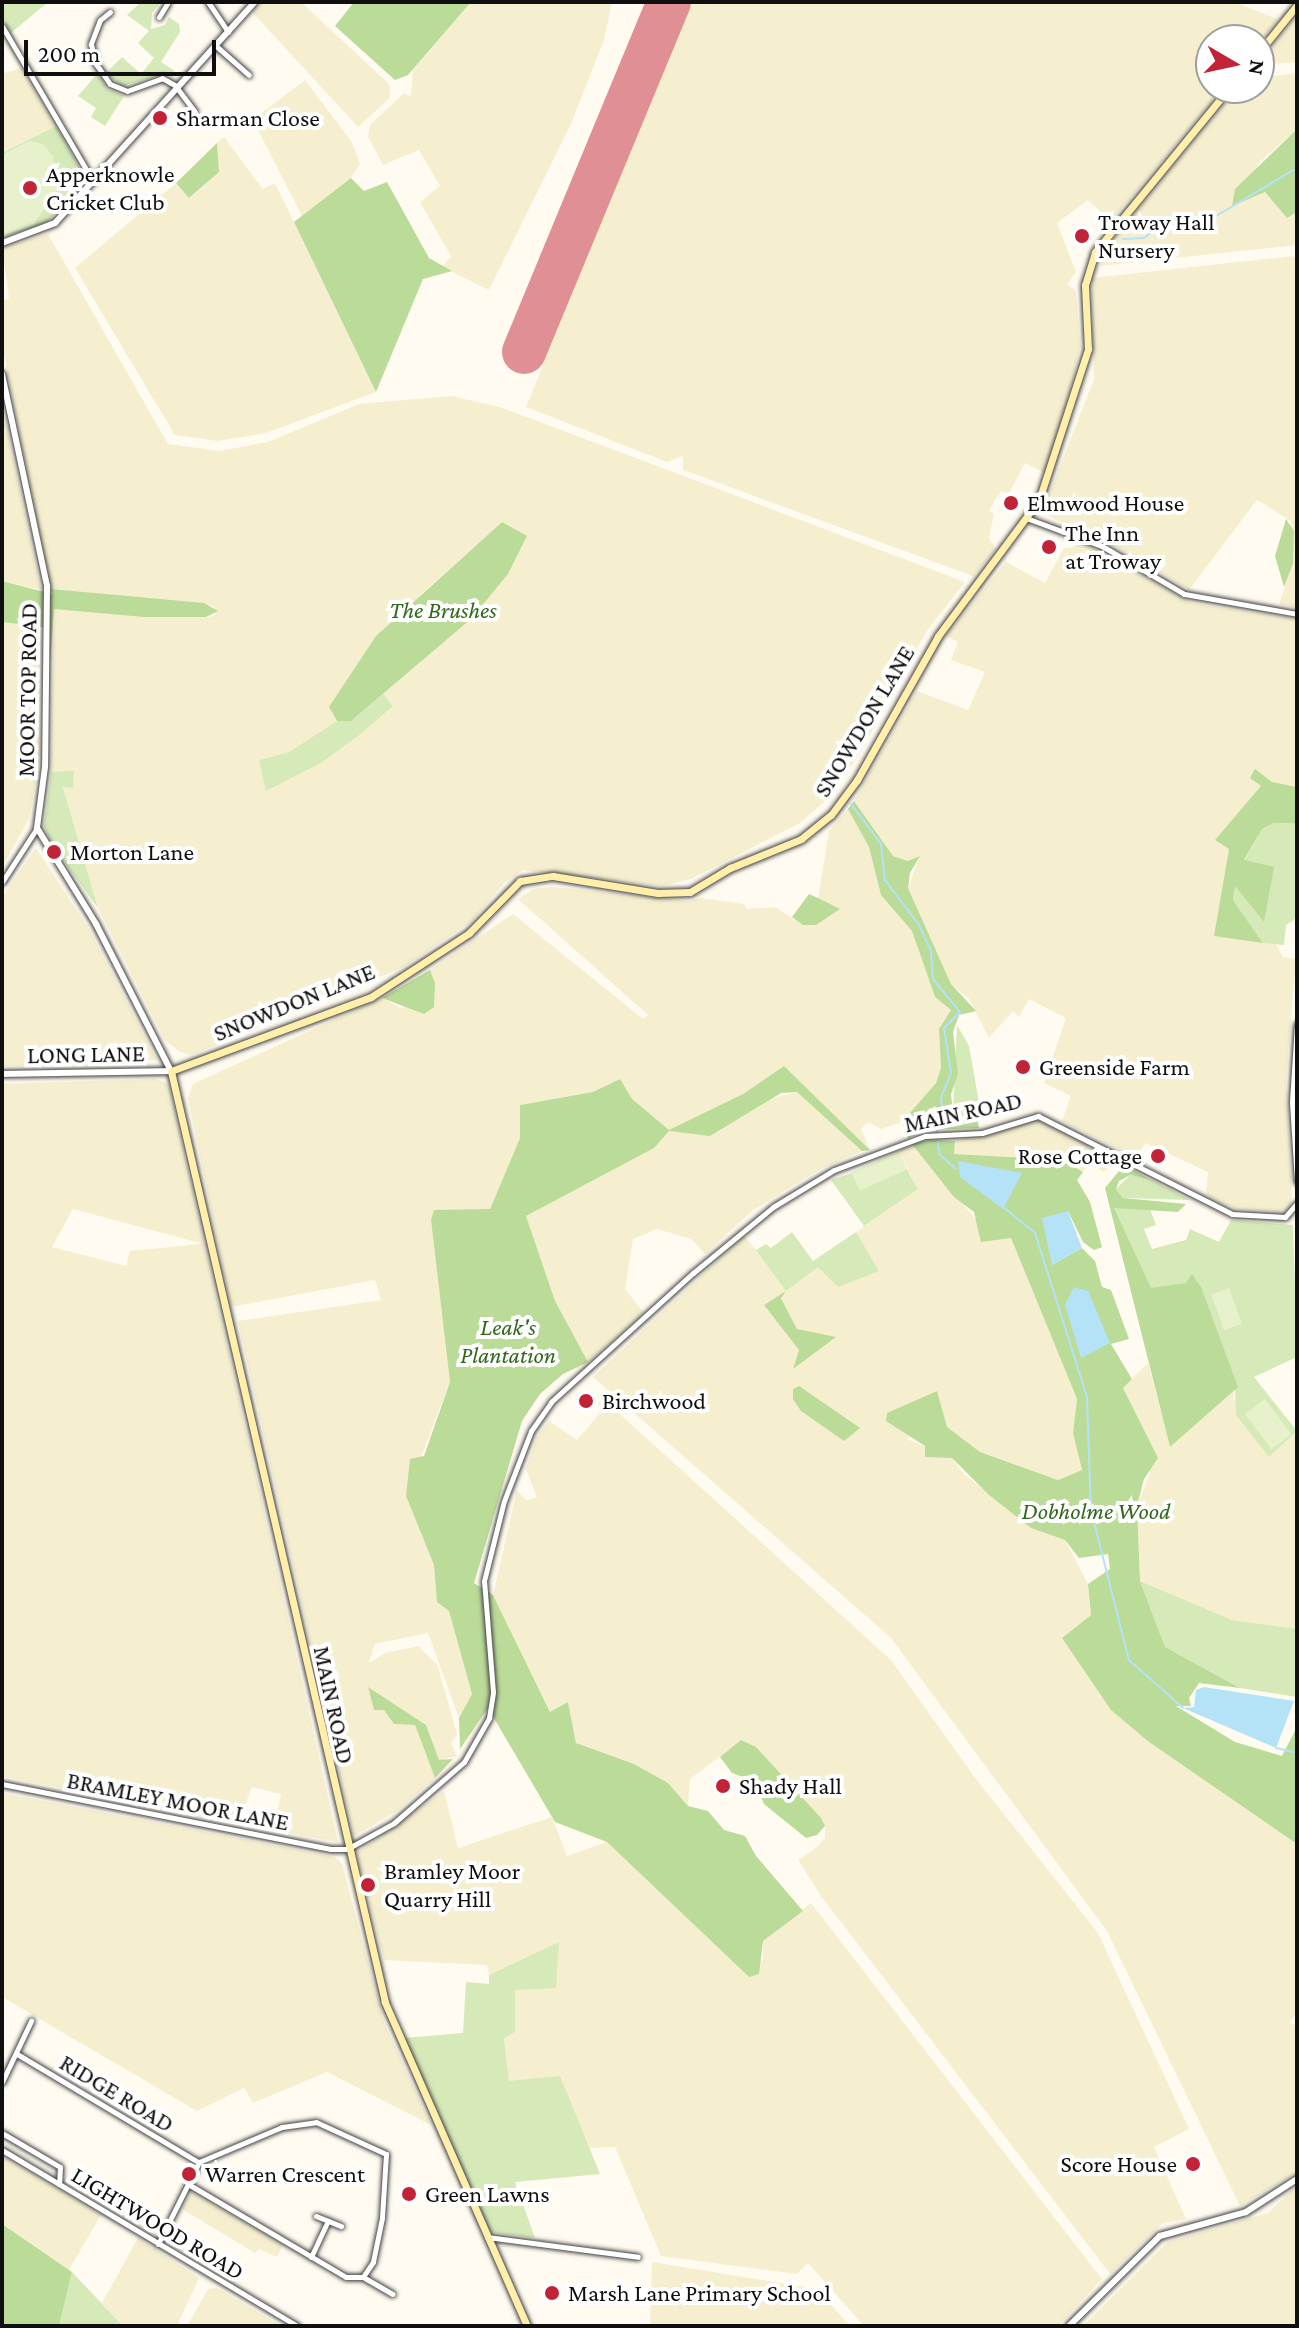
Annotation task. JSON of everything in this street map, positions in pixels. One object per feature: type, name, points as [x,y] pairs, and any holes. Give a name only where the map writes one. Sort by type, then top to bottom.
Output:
[{"type":"main road","points":[[1275,32],[1297,5]]},
{"type":"main road","name":"SNOWDON LANE","points":[[171,1071],[371,997],[469,933],[520,881],[553,876],[658,893],[690,892],[730,868],[801,839],[844,801],[938,636],[1029,519],[1053,465],[1088,349],[1085,285],[1095,252],[1216,104]]},
{"type":"main road","name":"MAIN ROAD","points":[[171,1071],[347,1849],[393,2027],[527,2326]]},
{"type":"street","points":[[159,17],[168,2]]},
{"type":"street","points":[[208,2],[228,32]]},
{"type":"street","points":[[2,243],[47,229],[255,2]]},
{"type":"street","points":[[109,16],[91,44],[96,64],[110,84],[127,91],[162,78],[178,88],[195,112]]},
{"type":"street","points":[[2,26],[93,181]]},
{"type":"street","points":[[215,45],[249,75]]},
{"type":"street","name":"MOOR TOP ROAD","points":[[2,374],[47,586],[45,767],[37,828]]},
{"type":"street","points":[[1029,519],[1102,546],[1184,594],[1297,614]]},
{"type":"street","points":[[2,882],[37,828],[96,924],[171,1071]]},
{"type":"street","points":[[1297,1024],[1292,1102],[1297,1182]]},
{"type":"street","name":"LONG LANE","points":[[2,1074],[171,1071]]},
{"type":"street","name":"MAIN ROAD","points":[[347,1849],[429,1796],[464,1762],[489,1718],[493,1692],[484,1593],[488,1559],[531,1431],[551,1402],[773,1207],[834,1170],[932,1135],[982,1133],[1038,1116],[1232,1214],[1285,1217],[1297,1203]]},
{"type":"street","name":"BRAMLEY MOOR LANE","points":[[2,1784],[347,1849]]},
{"type":"street","points":[[2,2082],[31,2021]]},
{"type":"street","name":"RIDGE ROAD","points":[[17,2054],[199,2162]]},
{"type":"street","points":[[158,2244],[199,2162],[298,2122],[325,2123],[383,2149],[387,2159],[382,2218],[373,2262],[363,2277]]},
{"type":"street","points":[[2,2133],[60,2167],[59,2184]]},
{"type":"street","name":"LIGHTWOOD ROAD","points":[[2,2150],[297,2326]]},
{"type":"street","points":[[1069,2326],[1160,2236],[1246,2212],[1297,2179]]},
{"type":"street","points":[[188,2184],[346,2277],[363,2277],[380,2293],[392,2294]]},
{"type":"street","points":[[316,2216],[341,2226]]},
{"type":"street","points":[[311,2257],[328,2221]]},
{"type":"street","points":[[486,2237],[638,2257]]},
{"type":"shaded area","points":[[262,2],[301,2],[390,85],[390,98],[358,127],[252,12]]},
{"type":"shaded area","points":[[471,2],[612,2],[604,40],[571,124],[489,290],[442,267],[451,256],[420,202],[440,186],[419,150],[383,165],[368,137],[370,125],[404,93],[411,96],[413,70]]},
{"type":"shaded area","points":[[690,2],[1233,2],[1278,19],[1274,24],[1195,24],[1195,104],[1210,104],[1111,221],[1088,200],[1057,223],[1076,272],[1067,284],[1076,291],[1080,347],[1072,384],[1045,473],[1025,463],[1009,494],[1001,491],[989,510],[994,514],[989,538],[996,549],[973,576],[683,470],[683,456],[667,462],[526,407]]},
{"type":"shaded area","points":[[1297,15],[1297,62],[1275,64],[1275,43]]},
{"type":"shaded area","points":[[21,68],[56,126],[2,153],[2,74]]},
{"type":"shaded area","points":[[1297,73],[1297,129],[1260,162],[1232,205],[1265,192],[1287,218],[1297,212],[1297,245],[1100,266],[1108,246],[1225,104],[1275,104],[1275,76]]},
{"type":"shaded area","points":[[305,80],[352,142],[360,164],[351,178],[302,216],[256,126],[259,115]]},
{"type":"shaded area","points":[[224,137],[263,189],[275,183],[376,392],[266,433],[218,441],[175,435],[75,268],[176,183],[190,198],[219,172],[217,143]]},
{"type":"shaded area","points":[[48,234],[168,444],[220,451],[268,442],[359,404],[452,396],[503,408],[965,582],[926,632],[857,758],[824,802],[800,823],[691,879],[662,886],[523,870],[504,883],[473,920],[404,967],[192,1055],[180,1052],[165,1040],[98,908],[63,786],[74,772],[51,772],[54,609],[206,617],[215,616],[214,606],[51,589],[2,344],[2,301],[9,298],[2,248]],"holes":[[[502,522],[527,536],[508,574],[471,619],[383,694],[393,706],[267,791],[259,760],[289,752],[337,721],[329,707],[419,596]]]},
{"type":"shaded area","points":[[1292,256],[1297,258],[1297,608],[1279,604],[1293,564],[1291,521],[1257,500],[1189,590],[1134,556],[1042,513],[1094,379],[1092,278]]},
{"type":"shaded area","points":[[2,405],[41,590],[2,581]]},
{"type":"shaded area","points":[[1077,539],[1192,603],[1297,619],[1297,787],[1272,782],[1254,769],[1261,786],[1215,935],[1276,944],[1283,957],[1296,959],[1286,1080],[1292,1199],[1289,1209],[1279,1212],[1237,1209],[1213,1200],[1206,1193],[1208,1172],[1145,1143],[1137,1158],[1062,1121],[1071,1096],[1044,1083],[1066,1018],[1029,999],[1019,1017],[1013,1011],[989,1038],[969,999],[951,984],[908,888],[919,857],[908,861],[893,856],[854,801],[917,691],[968,710],[985,672],[951,660],[958,642],[946,636],[1006,562],[1045,583],[1064,548],[1074,547]]},
{"type":"shaded area","points":[[2,622],[37,627],[40,755],[29,819],[2,867]]},
{"type":"shaded area","points":[[848,809],[869,847],[881,895],[912,931],[935,997],[951,1010],[939,1029],[941,1068],[936,1083],[902,1122],[881,1129],[868,1122],[861,1129],[870,1150],[784,1066],[743,1094],[670,1130],[710,1136],[761,1101],[797,1092],[862,1151],[820,1169],[753,1210],[705,1254],[691,1239],[657,1229],[633,1239],[625,1289],[644,1313],[588,1362],[555,1301],[526,1216],[654,1148],[620,1079],[593,1092],[520,1105],[520,1138],[490,1209],[431,1220],[450,1382],[406,1496],[434,1565],[437,1602],[449,1610],[472,1694],[459,1718],[428,1633],[375,1644],[369,1663],[385,1653],[418,1646],[437,1664],[457,1734],[451,1743],[457,1756],[439,1761],[426,1725],[384,1709],[415,1725],[435,1778],[397,1811],[354,1836],[238,1321],[381,1300],[375,1280],[231,1307],[188,1098],[193,1084],[382,998],[401,1008],[435,983],[430,970],[513,914],[643,1019],[648,1015],[518,899],[533,889],[554,887],[688,901],[700,898],[745,904],[746,909],[775,907],[803,925],[839,909],[818,898],[829,831]]},
{"type":"shaded area","points":[[36,848],[89,929],[157,1060],[2,1066],[2,897]]},
{"type":"shaded area","points":[[155,1079],[166,1082],[170,1090],[338,1842],[273,1830],[281,1794],[252,1787],[238,1823],[2,1776],[2,1084]],"holes":[[[73,1209],[200,1243],[130,1251],[126,1266],[52,1247]]]},
{"type":"shaded area","points":[[1036,1120],[1051,1122],[1117,1158],[1104,1172],[1090,1163],[1083,1172],[1062,1160],[954,1154],[955,1141]]},
{"type":"shaded area","points":[[912,1144],[980,1224],[1011,1238],[1077,1399],[1073,1433],[1082,1470],[1058,1480],[980,1452],[947,1427],[941,1415],[907,1439],[952,1458],[962,1472],[1031,1528],[1065,1540],[1088,1584],[1091,1615],[1062,1638],[1149,1742],[1297,1844],[1297,2013],[1290,2022],[1297,2027],[1297,2172],[1240,2206],[1107,1931],[891,1638],[593,1377],[744,1236],[756,1250],[818,1267],[879,1271],[856,1232],[918,1189],[899,1151]],"holes":[[[784,1293],[781,1297],[797,1329],[821,1335],[794,1368],[799,1350],[764,1305]]]},
{"type":"shaded area","points":[[1148,1363],[1170,1447],[1235,1389],[1233,1398],[1269,1456],[1297,1431],[1297,1629],[1232,1620],[1140,1581],[1137,1506],[1150,1473],[1123,1388]]},
{"type":"shaded area","points":[[598,1394],[891,1660],[976,1779],[1098,1933],[1189,2129],[1154,2147],[1186,2219],[1163,2223],[1110,2274],[821,1896],[798,1860],[825,1838],[825,1827],[756,1747],[741,1741],[690,1779],[688,1806],[668,1783],[634,1764],[576,1743],[568,1702],[551,1713],[493,1595],[517,1490],[526,1500],[537,1498],[526,1469],[537,1437],[549,1421],[577,1440],[599,1414]]},
{"type":"shaded area","points":[[444,1791],[458,1848],[552,1817],[567,1856],[607,1842],[749,1977],[763,1959],[763,1941],[811,1903],[1102,2279],[1058,2326],[864,2326],[808,2263],[797,2274],[661,2256],[615,2147],[589,2148],[560,2077],[509,2082],[504,2037],[515,2031],[515,1989],[558,1943],[489,1975],[487,1965],[384,1960],[357,1853]]},
{"type":"shaded area","points":[[2,1793],[335,1857],[342,1864],[384,2022],[431,2125],[327,2072],[253,2103],[244,2088],[197,2111],[2,1997]]},
{"type":"shaded area","points":[[4,2157],[101,2215],[69,2270],[2,2224]]},
{"type":"shaded area","points":[[1297,2185],[1297,2326],[1083,2326],[1168,2242],[1268,2213]]},
{"type":"shaded area","points":[[191,2192],[283,2245],[277,2257],[259,2249],[255,2253],[182,2209]]},
{"type":"shaded area","points":[[138,2238],[199,2278],[177,2326],[123,2326],[102,2303]]},
{"type":"shaded area","points":[[652,2262],[817,2289],[850,2326],[650,2326]]},
{"type":"shaded area","points":[[217,2288],[281,2326],[187,2326],[208,2289]]},
{"type":"green space","points":[[2,2],[48,2],[11,33],[2,18]]},
{"type":"green space","points":[[141,2],[161,2],[152,13],[151,29],[165,25],[169,17],[179,24],[180,32],[161,62],[175,71],[122,86],[106,73],[122,57],[141,74],[154,58],[138,43],[149,31],[127,15]]},
{"type":"green space","points":[[354,2],[471,2],[408,75],[395,80],[335,26]]},
{"type":"green space","points":[[97,74],[108,89],[124,96],[105,126],[91,117],[96,108],[78,96]]},
{"type":"green space","name":"Apperknowle Cricket Club","points":[[56,126],[82,172],[77,191],[45,224],[2,237],[2,153]]},
{"type":"green space","points":[[1297,129],[1297,212],[1287,218],[1265,192],[1232,206],[1235,189]]},
{"type":"green space","name":"Apperknowle Cricket Club","points":[[29,141],[43,144],[53,156],[57,190],[34,224],[2,236],[2,155]]},
{"type":"green space","points":[[217,143],[219,172],[189,198],[176,183]]},
{"type":"green space","points":[[351,178],[364,191],[387,182],[429,258],[452,271],[423,279],[376,392],[294,222]]},
{"type":"green space","points":[[1286,519],[1294,531],[1293,564],[1284,587],[1275,556]]},
{"type":"green space","name":"The Brushes","points":[[502,522],[527,536],[508,574],[471,619],[351,721],[337,721],[329,707],[376,636]]},
{"type":"green space","points":[[2,581],[52,594],[51,589],[204,603],[218,611],[206,617],[144,617],[54,609],[50,662],[49,628],[2,622]]},
{"type":"green space","points":[[383,694],[393,706],[358,736],[321,763],[266,791],[259,760],[289,752],[337,721],[351,721]]},
{"type":"green space","points":[[1255,769],[1272,782],[1297,787],[1297,823],[1274,823],[1262,829],[1244,860],[1274,867],[1264,922],[1235,886],[1233,900],[1263,943],[1214,936],[1229,849],[1215,840],[1261,786],[1250,778]]},
{"type":"green space","points":[[74,771],[73,788],[63,787],[98,908],[52,845],[44,826],[51,772]]},
{"type":"green space","points":[[854,801],[893,856],[908,861],[920,856],[910,873],[908,888],[951,984],[976,1011],[959,1015],[953,1032],[958,1074],[951,1094],[953,1115],[956,1121],[977,1117],[979,1128],[929,1130],[908,1138],[902,1122],[936,1083],[941,1068],[939,1029],[951,1010],[935,997],[912,931],[881,895],[869,847],[848,809]]},
{"type":"green space","points":[[1274,823],[1297,823],[1297,907],[1294,920],[1286,925],[1284,945],[1263,943],[1233,900],[1235,885],[1264,921],[1244,861],[1262,829]]},
{"type":"green space","points":[[809,894],[840,909],[816,925],[803,925],[792,917]]},
{"type":"green space","points":[[430,970],[435,983],[434,1007],[424,1014],[382,998]]},
{"type":"green space","points":[[957,1025],[969,1046],[981,1114],[972,1122],[956,1121],[953,1115]]},
{"type":"green space","name":"Leak's Plantation","points":[[784,1066],[870,1150],[862,1151],[797,1092],[781,1093],[710,1136],[669,1131],[654,1148],[526,1216],[555,1301],[588,1362],[563,1374],[540,1394],[522,1421],[474,1583],[493,1595],[550,1712],[568,1702],[576,1743],[634,1764],[668,1783],[688,1806],[708,1811],[724,1830],[745,1836],[756,1856],[803,1911],[763,1941],[759,1974],[749,1977],[607,1842],[555,1822],[488,1708],[460,1749],[459,1718],[472,1694],[449,1611],[437,1602],[434,1565],[406,1496],[410,1459],[424,1456],[450,1382],[431,1220],[434,1210],[490,1209],[520,1138],[520,1105],[593,1092],[620,1079],[632,1099],[669,1130],[743,1094]]},
{"type":"green space","name":"Dobholme Wood","points":[[930,1140],[955,1141],[954,1154],[1062,1160],[1083,1172],[1077,1180],[1090,1202],[1102,1247],[1094,1250],[1083,1242],[1068,1211],[1052,1265],[1082,1248],[1095,1261],[1102,1287],[1111,1290],[1129,1339],[1111,1344],[1132,1379],[1123,1388],[1158,1458],[1144,1479],[1137,1506],[1140,1581],[1165,1647],[1240,1688],[1199,1683],[1189,1698],[1191,1706],[1176,1706],[1235,1742],[1282,1756],[1297,1727],[1297,1844],[1149,1742],[1111,1710],[1062,1638],[1091,1615],[1088,1584],[1110,1569],[1108,1554],[1079,1558],[1065,1540],[1031,1528],[989,1495],[952,1458],[925,1457],[925,1446],[886,1421],[887,1413],[937,1391],[947,1427],[980,1452],[1058,1480],[1082,1470],[1073,1433],[1077,1399],[1011,1238],[981,1242],[974,1212],[954,1197],[912,1144]]},
{"type":"green space","points":[[899,1151],[907,1169],[860,1190],[851,1172]]},
{"type":"green space","points":[[1124,1165],[1151,1180],[1130,1175],[1119,1181],[1116,1189],[1123,1198],[1186,1204],[1178,1212],[1114,1208],[1151,1288],[1186,1283],[1192,1274],[1201,1287],[1238,1387],[1170,1447],[1105,1188]]},
{"type":"green space","points":[[907,1169],[918,1189],[864,1226],[831,1180],[852,1173],[860,1190]]},
{"type":"green space","points":[[1130,1175],[1152,1180],[1190,1200],[1123,1198],[1116,1189]]},
{"type":"green space","points":[[1113,1207],[1150,1209],[1156,1225],[1144,1229],[1152,1249],[1186,1240],[1190,1229],[1219,1242],[1231,1220],[1293,1225],[1297,1357],[1254,1377],[1297,1431],[1269,1457],[1236,1415],[1235,1389],[1186,1283],[1151,1289]]},
{"type":"green space","points":[[792,1232],[813,1261],[856,1232],[879,1271],[838,1287],[818,1267],[786,1291],[756,1250],[766,1244],[771,1248]]},
{"type":"green space","points":[[1229,1288],[1242,1324],[1224,1330],[1211,1294]]},
{"type":"green space","points":[[786,1291],[781,1298],[797,1329],[836,1337],[793,1369],[799,1350],[764,1305]]},
{"type":"green space","points":[[799,1386],[860,1428],[844,1441],[801,1411],[793,1399],[793,1389]]},
{"type":"green space","points":[[1265,1399],[1291,1434],[1272,1449],[1245,1414]]},
{"type":"green space","points":[[1140,1581],[1232,1620],[1297,1629],[1297,1697],[1240,1688],[1165,1647]]},
{"type":"green space","points":[[368,1687],[426,1725],[439,1760],[453,1759],[435,1778],[415,1725],[394,1724],[384,1710],[374,1710]]},
{"type":"green space","points":[[741,1740],[756,1747],[821,1818],[825,1826],[817,1835],[806,1838],[764,1804],[754,1781],[732,1773],[720,1757]]},
{"type":"green space","points":[[559,1942],[556,1988],[515,1990],[515,2032],[504,2038],[509,2081],[560,2076],[600,2174],[515,2182],[535,2238],[490,2232],[403,2038],[463,2033],[466,1982],[489,1984],[489,1975]]},
{"type":"green space","points":[[2,2224],[72,2272],[59,2326],[2,2326]]},
{"type":"green space","points":[[72,2272],[123,2326],[59,2326]]},
{"type":"water","points":[[958,1161],[1022,1173],[1003,1209],[960,1177]]},
{"type":"water","points":[[1068,1211],[1082,1248],[1052,1265],[1042,1218]]},
{"type":"water","points":[[1074,1287],[1088,1291],[1110,1343],[1081,1358],[1065,1305]]},
{"type":"water","points":[[1204,1687],[1294,1701],[1276,1748],[1183,1708],[1194,1707],[1196,1690]]},
{"type":"waterway","points":[[1123,239],[1144,238],[1159,227],[1216,216],[1297,168]]},
{"type":"waterway","points":[[851,804],[881,844],[885,880],[919,925],[931,951],[933,979],[960,1012],[944,1028],[951,1073],[941,1098],[944,1122],[936,1133],[940,1155],[956,1169]]},
{"type":"waterway","points":[[1002,1206],[1035,1233],[1087,1397],[1091,1510],[1129,1660],[1183,1708]]},
{"type":"waterway","points":[[1276,1748],[1297,1753]]},
{"type":"runway","points":[[524,352],[669,2]]},
{"type":"place","name":"Sharman Close","points":[[160,118]]},
{"type":"place","name":"Apperknowle Cricket Club","points":[[30,188]]},
{"type":"place","name":"Troway Hall Nursery","points":[[1082,236]]},
{"type":"place","name":"Elmwood House","points":[[1011,503]]},
{"type":"place","name":"The Inn at Troway","points":[[1049,547]]},
{"type":"place","name":"Morton Lane","points":[[54,852]]},
{"type":"place","name":"Greenside Farm","points":[[1023,1067]]},
{"type":"place","name":"Rose Cottage","points":[[1158,1156]]},
{"type":"place","name":"Birchwood","points":[[586,1401]]},
{"type":"place","name":"Shady Hall","points":[[723,1786]]},
{"type":"place","name":"Bramley Moor Quarry Hill","points":[[368,1885]]},
{"type":"place","name":"Score House","points":[[1193,2164]]},
{"type":"place","name":"Warren Crescent","points":[[189,2174]]},
{"type":"place","name":"Green Lawns","points":[[409,2194]]},
{"type":"place","name":"Marsh Lane Primary School","points":[[552,2293]]}]
